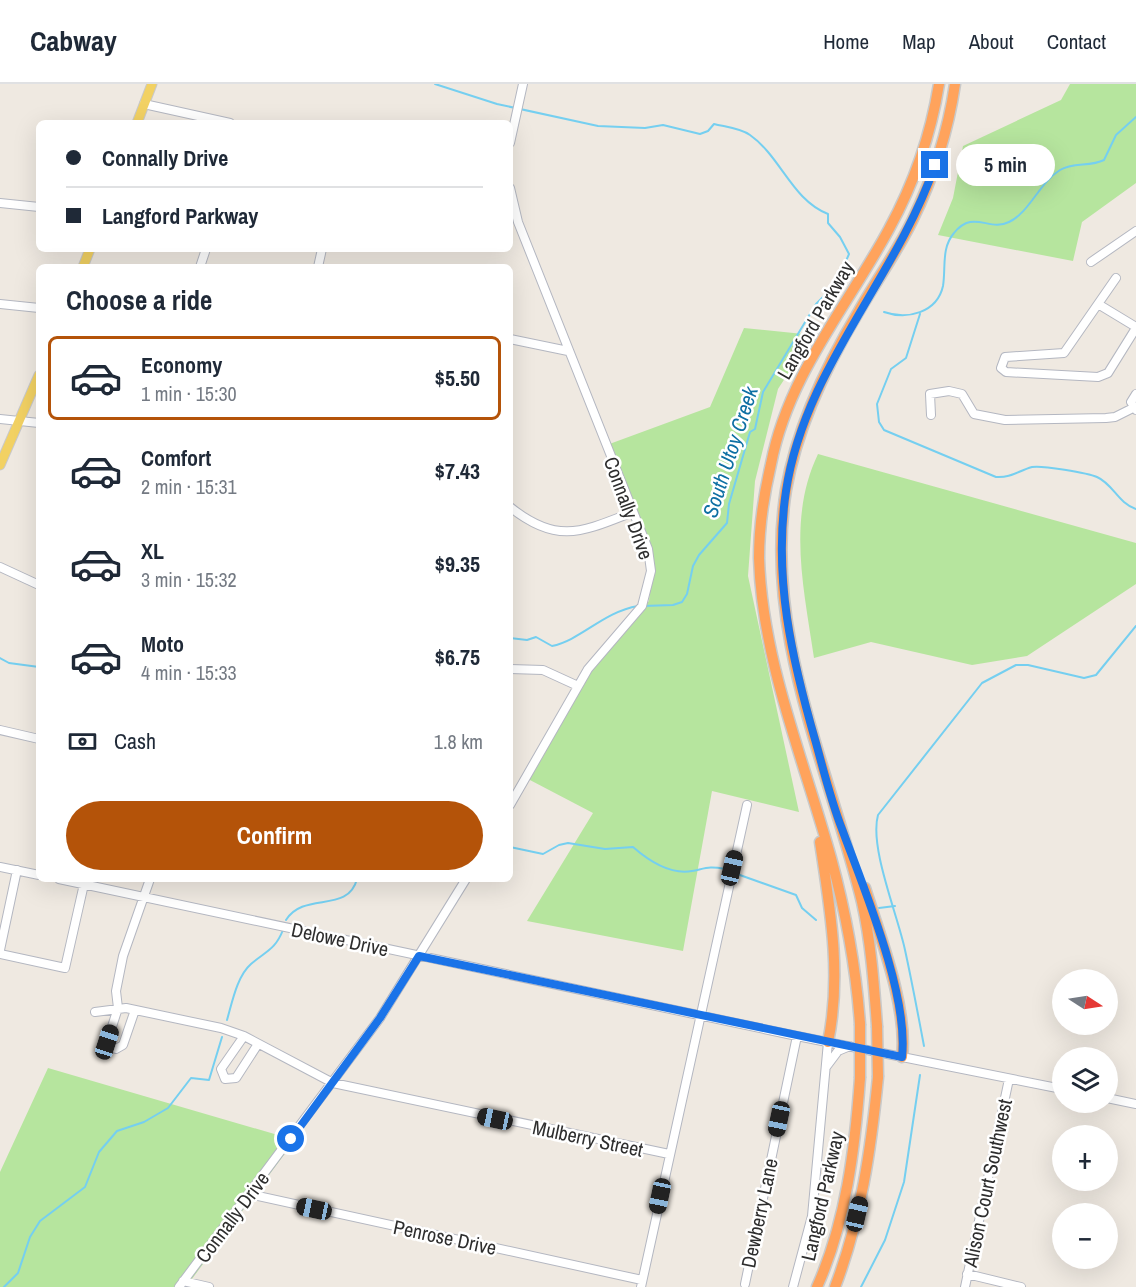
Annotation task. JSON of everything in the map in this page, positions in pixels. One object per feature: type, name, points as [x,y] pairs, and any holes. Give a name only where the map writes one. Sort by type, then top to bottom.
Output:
[{"type":"highway","name":"Langford Parkway","points":[[817,1287],[831,1249],[851,1164],[860,1078],[860,1024],[855,965],[846,919],[773,653],[761,583],[760,532],[771,463],[789,402],[812,355],[888,232],[908,191],[926,142],[939,84]]},
{"type":"highway","name":"Langford Parkway","points":[[835,1287],[847,1253],[866,1178],[878,1077],[877,1026],[862,904],[789,638],[782,585],[786,490],[797,446],[828,369],[912,222],[929,183],[941,147],[955,84]]},
{"type":"highway","points":[[815,806],[834,950],[832,1018],[828,1042]]},
{"type":"highway","points":[[841,828],[865,888],[886,955],[901,1026],[902,1057]]},
{"type":"main road","points":[[138,120],[152,84]]},
{"type":"main road","points":[[0,465],[36,382]]},
{"type":"street","points":[[513,129],[523,84]]},
{"type":"street","points":[[144,104],[216,120]]},
{"type":"street","name":"Connally Drive","points":[[513,201],[518,222],[651,559],[646,597],[637,615],[604,648],[578,686],[513,800]]},
{"type":"street","points":[[0,203],[36,207]]},
{"type":"street","points":[[1091,261],[1136,231]]},
{"type":"street","points":[[1098,304],[1136,328],[1108,374],[1086,376],[1006,372],[1001,368],[1005,357],[1064,353],[1116,278]]},
{"type":"street","points":[[0,304],[36,308]]},
{"type":"street","points":[[513,340],[568,351]]},
{"type":"street","points":[[931,415],[930,394],[949,392],[962,394],[974,414],[1005,420],[1115,417],[1135,409],[1131,402],[1136,394]]},
{"type":"street","points":[[0,419],[36,423]]},
{"type":"street","points":[[513,509],[542,529],[571,533],[586,530],[633,512]]},
{"type":"street","points":[[0,567],[36,584]]},
{"type":"street","points":[[513,669],[543,670],[578,686]]},
{"type":"street","points":[[0,730],[36,738]]},
{"type":"street","points":[[641,1284],[747,805]]},
{"type":"street","points":[[0,867],[36,874]]},
{"type":"street","points":[[17,870],[0,952],[65,968],[84,884]]},
{"type":"street","name":"Delowe Drive","points":[[74,882],[797,1036],[1052,1087]]},
{"type":"street","points":[[135,1010],[123,1045],[113,1049],[107,1042],[118,1008],[116,991],[123,956],[149,882]]},
{"type":"street","name":"Connally Drive","points":[[181,1284],[380,1018],[464,882]]},
{"type":"street","name":"Mulberry Street","points":[[95,1012],[118,1008],[135,1010],[221,1028],[244,1036],[333,1083],[669,1154]]},
{"type":"street","points":[[244,1036],[221,1069],[225,1079],[236,1078],[258,1044]]},
{"type":"street","name":"Dewberry Lane","points":[[745,1284],[797,1036]]},
{"type":"street","points":[[793,1287],[812,1216],[828,1042]]},
{"type":"street","points":[[826,1069],[838,1051],[849,1046]]},
{"type":"street","name":"Alison Court Southwest","points":[[965,1287],[1009,1079]]},
{"type":"street","points":[[1118,1100],[1136,1104]]},
{"type":"street","name":"Penrose Drive","points":[[249,1194],[641,1284]]},
{"type":"street","points":[[967,1274],[1021,1287]]},
{"type":"street","points":[[181,1284],[209,1287]]},
{"type":"green space","points":[[1070,84],[1136,84],[1136,183],[1082,222],[1073,261],[938,235],[953,198],[963,146],[1061,100]]},
{"type":"green space","points":[[744,328],[813,335],[778,389],[755,481],[748,576],[799,812],[712,791],[683,951],[527,921],[593,813],[528,779],[582,682],[616,637],[649,601],[653,559],[604,446],[710,407]]},
{"type":"green space","points":[[818,454],[1136,543],[1136,584],[1027,656],[972,665],[871,642],[814,658],[803,580],[800,529],[809,479]]},
{"type":"green space","points":[[48,1068],[295,1140],[186,1287],[0,1287],[0,1172]]},
{"type":"waterway","points":[[435,84],[497,104],[598,126],[645,128],[663,125],[700,134],[708,131],[714,124],[746,133],[761,144],[805,199],[828,214],[828,223],[840,237],[849,254],[836,284]]},
{"type":"waterway","name":"South Utoy Creek","points":[[884,312],[902,315],[928,308],[940,295],[947,245],[961,226],[974,222],[995,225],[1009,222],[1029,205],[1046,182],[1060,170],[1104,160],[1116,135],[1136,117]]},
{"type":"waterway","name":"South Utoy Creek","points":[[643,606],[673,605],[682,602],[687,594],[693,566],[699,555],[727,523],[729,504],[750,432],[755,429],[763,392],[816,304],[836,284]]},
{"type":"waterway","points":[[920,314],[906,358],[891,369],[877,404],[879,422],[884,430],[996,477],[1014,474],[1032,467],[1092,475],[1103,480],[1125,502],[1136,509]]},
{"type":"waterway","name":"South Utoy Creek","points":[[513,638],[527,640],[536,637],[552,646],[573,638],[614,614],[638,606]]},
{"type":"waterway","points":[[924,1046],[905,950],[877,845],[878,815],[982,683],[1016,665],[1028,665],[1084,678],[1096,675],[1136,626]]},
{"type":"waterway","name":"South Utoy Creek","points":[[0,658],[9,663],[36,667]]},
{"type":"waterway","points":[[513,848],[543,854],[568,843],[605,849],[633,847],[653,862],[676,871],[725,869]]},
{"type":"waterway","points":[[737,874],[796,895],[802,908],[816,920]]},
{"type":"waterway","points":[[286,920],[294,911],[303,906],[345,896],[352,890],[356,882]]},
{"type":"waterway","points":[[879,908],[895,906]]},
{"type":"waterway","points":[[227,1020],[242,975],[251,964],[273,946],[283,930]]},
{"type":"waterway","points":[[4,1287],[18,1273],[30,1237],[40,1221],[85,1187],[99,1152],[117,1131],[144,1122],[168,1108],[191,1078],[209,1080],[222,1037]]},
{"type":"waterway","points":[[861,1287],[885,1240],[904,1182],[920,1075]]},
{"type":"route","points":[[291,1139],[380,1018],[419,956],[902,1057],[901,1026],[886,955],[865,888],[841,828],[807,712],[789,638],[782,585],[783,536],[786,490],[797,446],[811,406],[858,312],[912,222],[935,165]]}]
